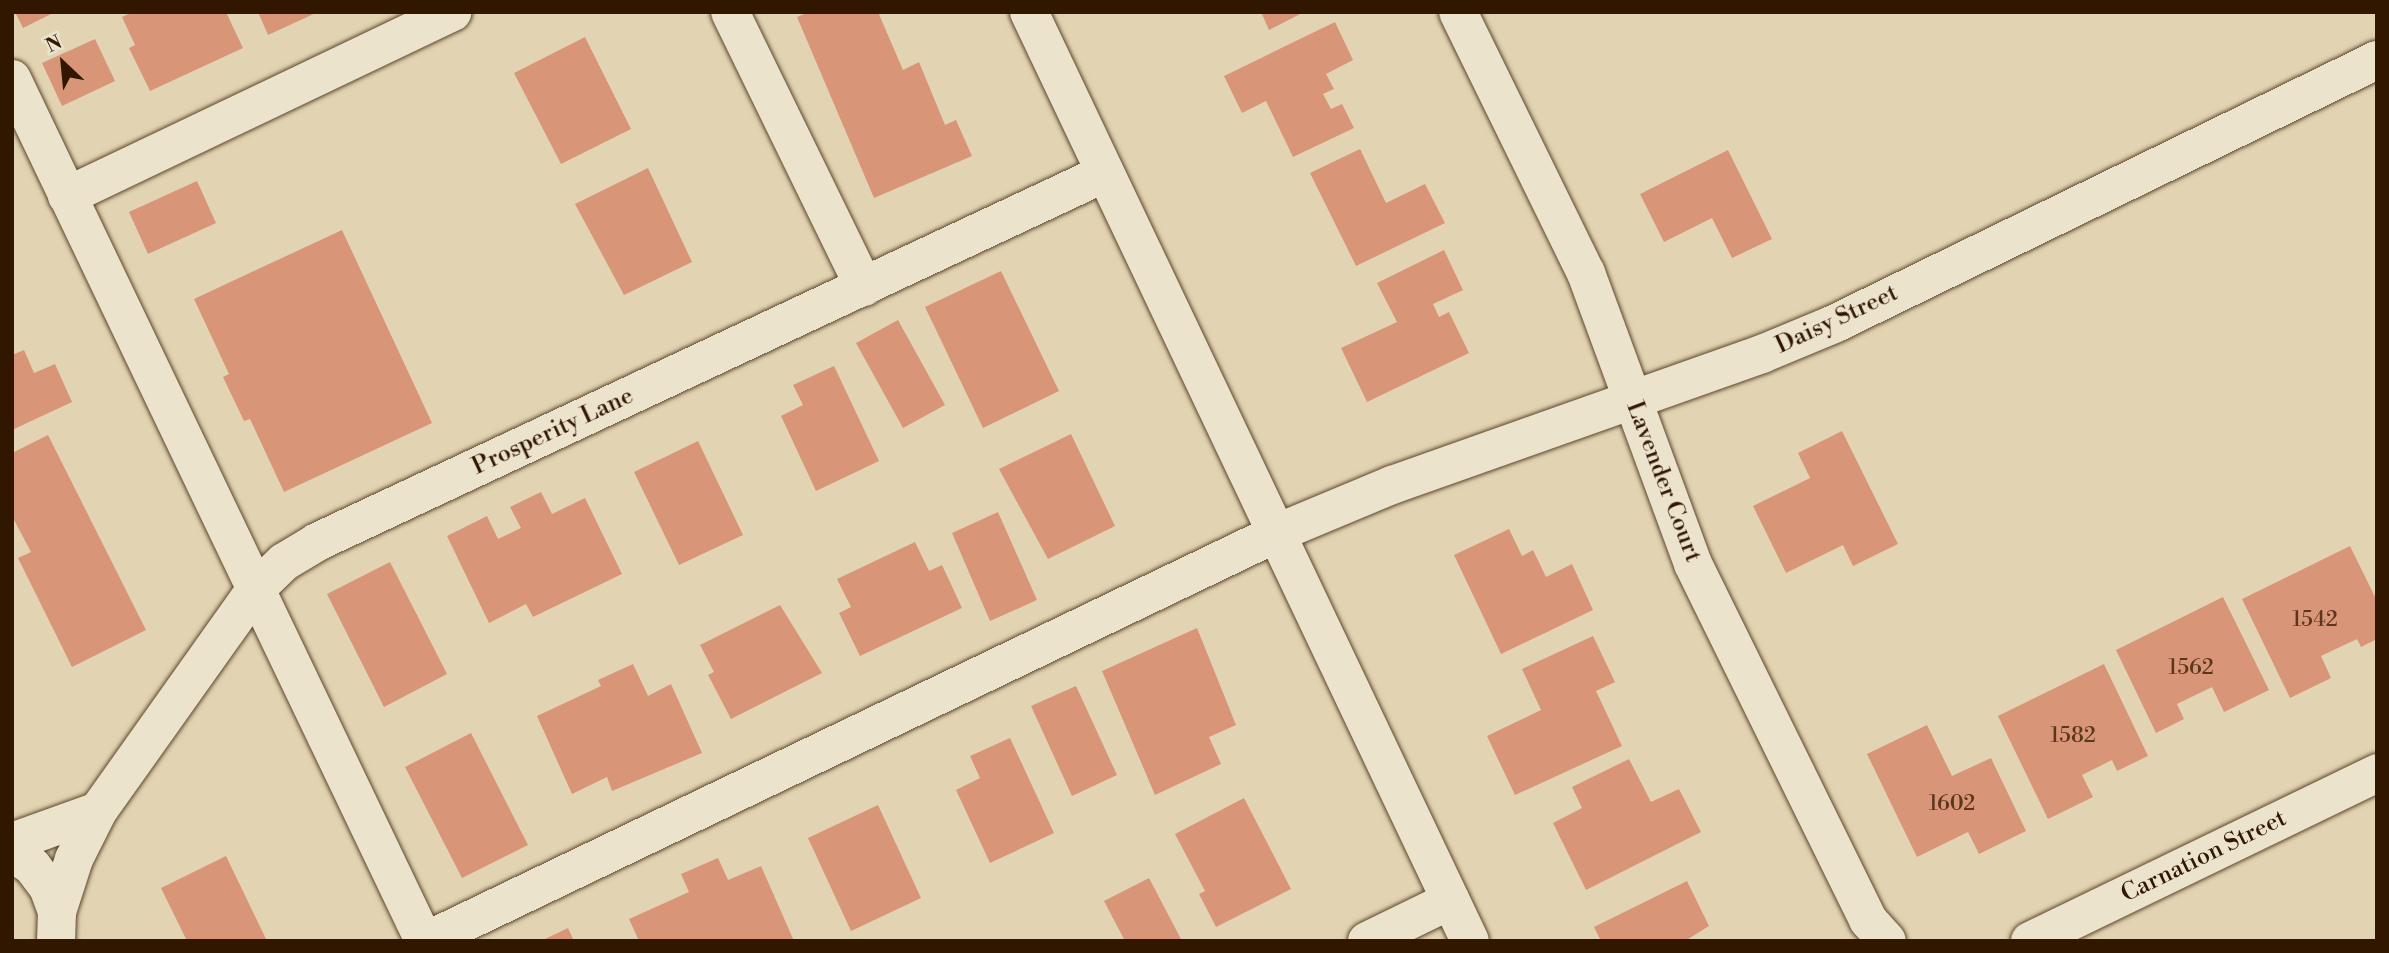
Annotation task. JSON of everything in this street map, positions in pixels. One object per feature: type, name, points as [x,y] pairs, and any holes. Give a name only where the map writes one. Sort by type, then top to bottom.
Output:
[{"type":"street","points":[[67,196],[453,12]]},
{"type":"street","points":[[730,12],[864,287]]},
{"type":"street","points":[[1028,12],[1470,941]]},
{"type":"street","name":"Lavender Court","points":[[1458,12],[1586,273],[1693,564],[1868,920],[1887,941]]},
{"type":"street","name":"Daisy Street","points":[[425,941],[1277,533],[1392,485],[1632,401],[1834,324],[2377,60]]},
{"type":"street","points":[[12,79],[425,941]]},
{"type":"street","name":"Prosperity Lane","points":[[57,926],[74,859],[98,811],[256,589],[284,562],[317,542],[1105,173]]},
{"type":"street","name":"Carnation Street","points":[[2031,941],[2377,773]]},
{"type":"street","points":[[12,842],[98,811]]},
{"type":"street","points":[[12,853],[41,876],[57,926]]},
{"type":"street","points":[[1367,941],[1451,900]]},
{"type":"building","points":[[15,12],[55,12],[23,28]]},
{"type":"building","points":[[133,12],[226,12],[243,48],[150,91],[129,48],[135,45],[122,17]]},
{"type":"building","points":[[258,12],[318,12],[268,35]]},
{"type":"building","points":[[809,12],[878,12],[903,70],[919,62],[945,125],[956,120],[972,156],[874,198],[797,17]]},
{"type":"building","points":[[1261,12],[1304,12],[1269,30]]},
{"type":"building","points":[[1335,22],[1353,60],[1326,74],[1334,89],[1323,94],[1331,109],[1342,104],[1354,128],[1293,157],[1266,101],[1242,113],[1224,76]]},
{"type":"building","points":[[585,37],[631,129],[561,164],[514,73]]},
{"type":"building","points":[[95,39],[115,81],[62,106],[42,63]]},
{"type":"building","points":[[1360,149],[1386,203],[1425,184],[1445,223],[1356,266],[1310,173]]},
{"type":"building","points":[[1728,150],[1772,239],[1732,258],[1712,218],[1664,242],[1640,194]]},
{"type":"building","points":[[648,168],[692,262],[624,295],[575,204]]},
{"type":"building","points":[[197,181],[216,223],[148,254],[129,212]]},
{"type":"building","points":[[342,230],[432,423],[284,492],[250,419],[244,421],[223,377],[229,374],[194,299]]},
{"type":"building","points":[[1444,250],[1463,290],[1433,304],[1439,317],[1449,312],[1469,353],[1367,402],[1341,348],[1397,322],[1377,283]]},
{"type":"building","points":[[1001,271],[1059,391],[983,428],[925,307]]},
{"type":"building","points":[[898,320],[945,405],[903,428],[856,343]]},
{"type":"building","points":[[24,350],[34,373],[55,364],[72,402],[12,430],[12,355]]},
{"type":"building","points":[[834,366],[879,461],[816,491],[781,416],[803,405],[793,385]]},
{"type":"building","points":[[1842,431],[1898,544],[1853,566],[1843,545],[1786,573],[1753,506],[1810,478],[1798,453]]},
{"type":"building","points":[[1071,434],[1115,526],[1048,559],[999,469]]},
{"type":"building","points":[[48,435],[146,630],[72,667],[18,558],[31,552],[12,516],[12,453]]},
{"type":"building","points":[[698,441],[743,535],[679,565],[634,472]]},
{"type":"building","points":[[541,492],[552,514],[585,498],[622,574],[533,617],[526,604],[489,623],[447,536],[487,516],[498,539],[521,528],[510,507]]},
{"type":"building","points":[[998,512],[1037,600],[990,621],[952,533]]},
{"type":"building","points":[[1509,529],[1522,556],[1533,550],[1546,577],[1572,564],[1593,610],[1501,654],[1454,555]]},
{"type":"building","points":[[915,542],[929,571],[942,565],[962,608],[860,656],[839,613],[851,607],[837,579]]},
{"type":"building","points":[[2350,546],[2377,601],[2377,639],[2361,647],[2357,639],[2321,656],[2331,678],[2290,698],[2242,599]]},
{"type":"building","points":[[390,562],[447,674],[384,707],[327,594]]},
{"type":"building","points":[[2223,597],[2269,690],[2224,712],[2212,687],[2177,704],[2184,719],[2156,733],[2116,650]]},
{"type":"building","points":[[780,605],[822,673],[731,719],[708,675],[714,672],[700,645]]},
{"type":"building","points":[[1197,628],[1236,725],[1209,737],[1221,764],[1155,795],[1102,671]]},
{"type":"building","points":[[1593,636],[1615,682],[1596,691],[1622,746],[1515,795],[1487,736],[1541,710],[1522,669]]},
{"type":"building","points":[[633,664],[648,696],[671,684],[702,753],[612,791],[607,777],[572,794],[537,716],[601,686],[598,680]]},
{"type":"building","points":[[2104,664],[2148,756],[2117,771],[2112,760],[2082,775],[2093,797],[2048,819],[1998,716]]},
{"type":"building","points":[[1076,686],[1117,775],[1072,796],[1031,706]]},
{"type":"building","points":[[1927,725],[1952,776],[1991,758],[2026,831],[1979,854],[1968,832],[1917,857],[1867,754]]},
{"type":"building","points":[[471,733],[528,845],[462,878],[405,767]]},
{"type":"building","points":[[1010,738],[1054,833],[990,863],[956,790],[980,778],[970,756]]},
{"type":"building","points":[[1629,759],[1651,802],[1679,789],[1701,832],[1586,890],[1553,823],[1582,808],[1572,787]]},
{"type":"building","points":[[1244,798],[1291,889],[1216,927],[1199,894],[1205,891],[1175,834]]},
{"type":"building","points":[[878,805],[921,898],[851,931],[808,838]]},
{"type":"building","points":[[226,856],[267,941],[187,941],[161,888]]},
{"type":"building","points":[[718,858],[728,880],[761,866],[794,941],[639,941],[629,919],[689,892],[681,874]]},
{"type":"building","points":[[1149,878],[1182,941],[1125,941],[1104,901]]},
{"type":"building","points":[[1687,881],[1709,926],[1685,941],[1601,941],[1594,927]]},
{"type":"building","points":[[568,928],[574,941],[541,941]]}]
